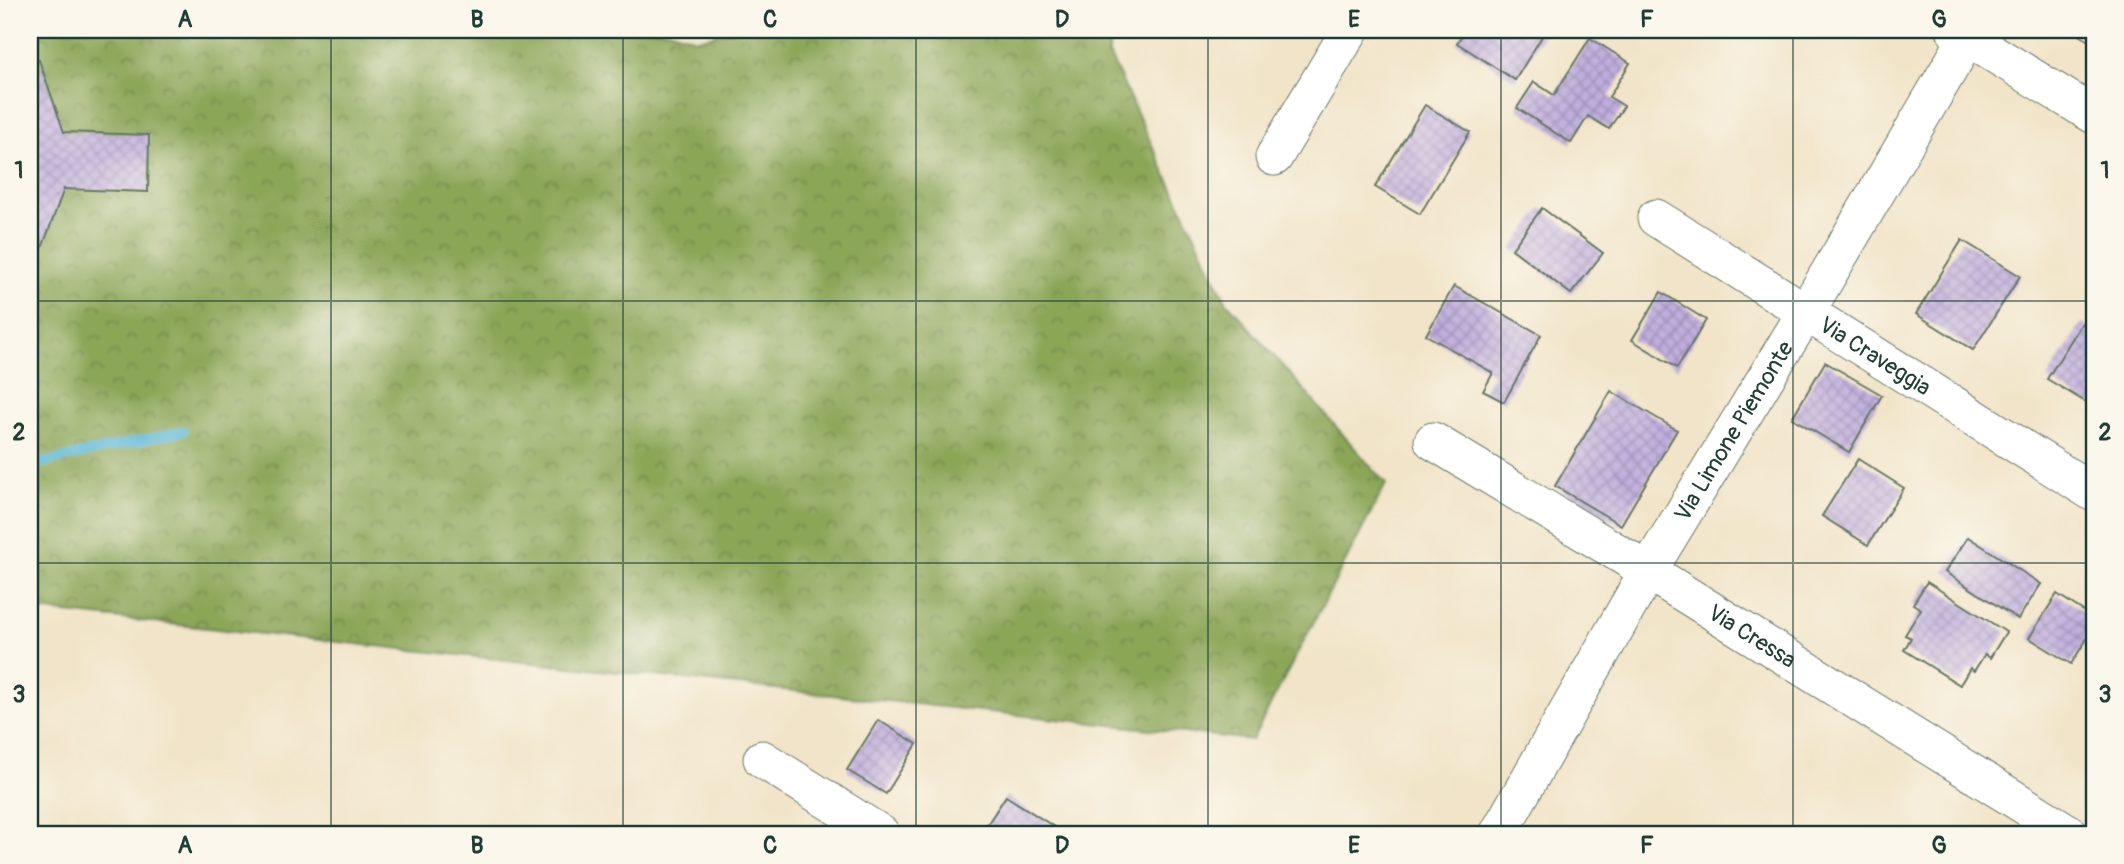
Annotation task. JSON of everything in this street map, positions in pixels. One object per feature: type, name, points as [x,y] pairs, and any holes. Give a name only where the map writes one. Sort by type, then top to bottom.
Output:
[{"type":"street","points":[[1274,157],[1350,30]]},
{"type":"street","points":[[1965,32],[2094,115]]},
{"type":"street","name":"Via Limone Piemonte","points":[[1498,834],[1648,571],[1806,312],[1965,32]]},
{"type":"street","name":"Via Craveggia","points":[[1656,218],[2094,493]]},
{"type":"street","name":"Via Cressa","points":[[1433,441],[1648,571],[2070,834]]},
{"type":"street","points":[[762,759],[881,834]]},
{"type":"green space","points":[[30,30],[668,30],[697,39],[735,30],[1110,30],[1109,54],[1226,301],[1386,484],[1252,740],[30,609]]},
{"type":"building","points":[[1465,30],[1546,30],[1515,80],[1457,43]]},
{"type":"building","points":[[2071,30],[2094,30],[2094,44]]},
{"type":"building","points":[[1590,38],[1630,63],[1609,97],[1624,106],[1609,129],[1588,116],[1571,143],[1517,108],[1534,82],[1554,95]]},
{"type":"building","points":[[39,60],[64,132],[149,135],[148,192],[64,189],[38,259],[30,256],[30,63]]},
{"type":"building","points":[[1425,105],[1470,132],[1420,214],[1375,187]]},
{"type":"building","points":[[1542,208],[1603,253],[1571,294],[1512,249]]},
{"type":"building","points":[[1962,240],[2020,276],[1973,350],[1916,314]]},
{"type":"building","points":[[1454,286],[1541,335],[1504,402],[1483,391],[1493,373],[1426,335]]},
{"type":"building","points":[[1661,292],[1706,320],[1677,368],[1632,340]]},
{"type":"building","points":[[2082,323],[2094,330],[2094,407],[2047,379]]},
{"type":"building","points":[[1825,362],[1882,395],[1849,452],[1792,418]]},
{"type":"building","points":[[1611,391],[1677,430],[1621,525],[1555,486]]},
{"type":"building","points":[[1858,459],[1904,488],[1868,545],[1822,516]]},
{"type":"building","points":[[1968,537],[2041,584],[2018,619],[1945,572]]},
{"type":"building","points":[[1927,582],[2006,632],[1990,658],[1985,654],[1974,671],[1970,668],[1960,685],[1904,650],[1911,638],[1905,635],[1921,609],[1913,604]]},
{"type":"building","points":[[2057,594],[2094,618],[2094,628],[2071,664],[2029,638]]},
{"type":"building","points":[[878,720],[917,744],[886,794],[847,770]]},
{"type":"building","points":[[1006,796],[1065,834],[981,834]]},
{"type":"waterway","points":[[30,466],[183,431]]}]
